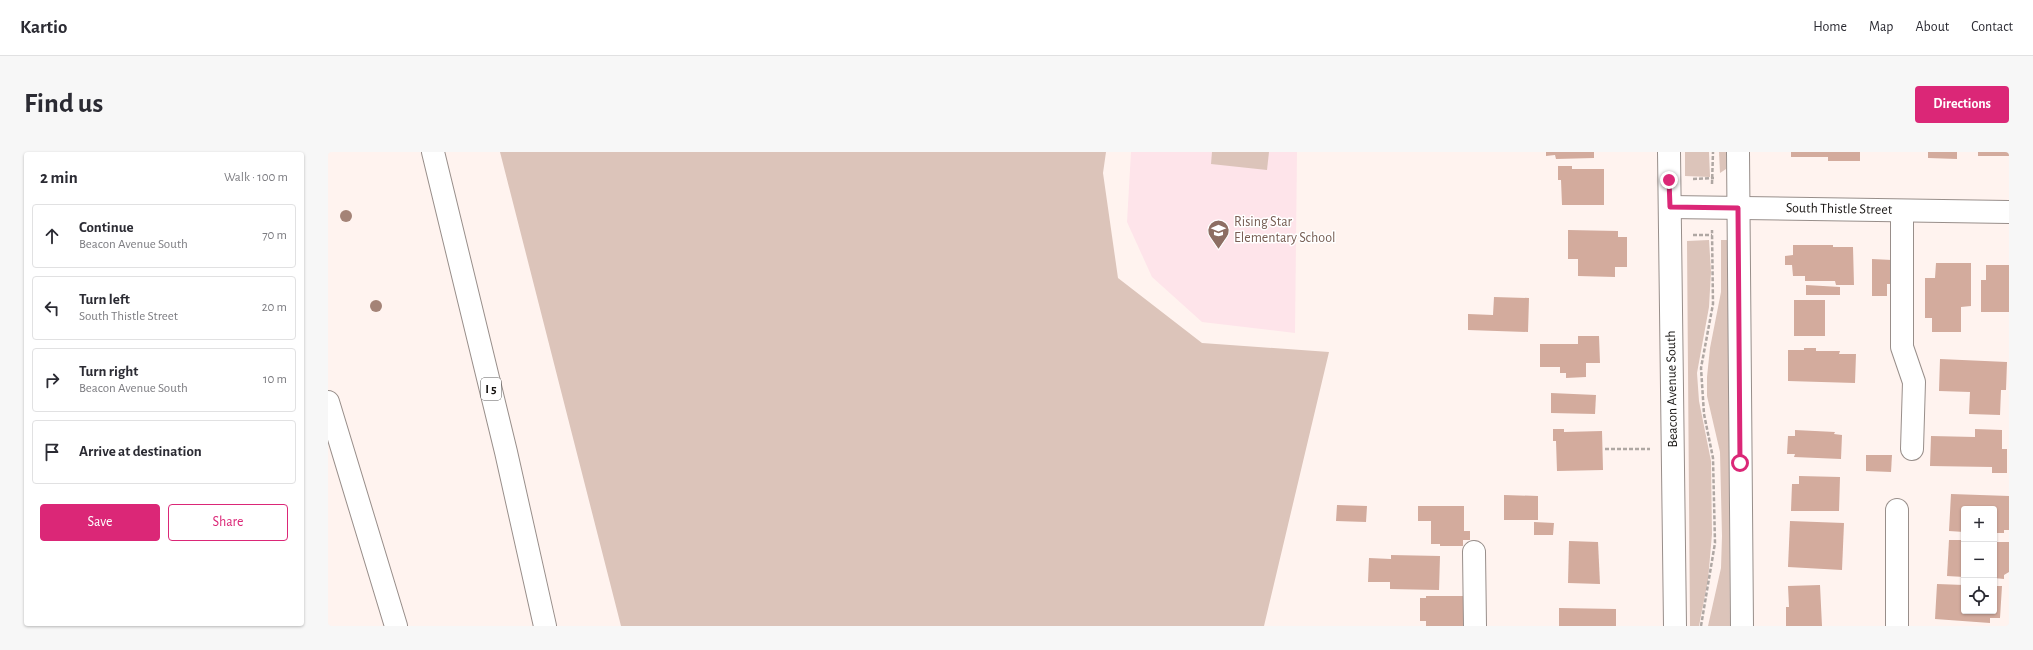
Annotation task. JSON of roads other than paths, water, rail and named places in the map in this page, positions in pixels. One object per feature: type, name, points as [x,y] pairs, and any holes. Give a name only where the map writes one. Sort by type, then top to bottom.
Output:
[{"type":"main road","name":"I 5","points":[[433,152],[506,452],[545,626]]},
{"type":"main road","name":"Beacon Avenue South","points":[[1669,152],[1675,626]]},
{"type":"main road","points":[[1738,152],[1742,626]]},
{"type":"main road","name":"South Thistle Street","points":[[1670,207],[2009,212]]},
{"type":"main road","points":[[1902,211],[1902,347],[1914,382],[1912,449]]},
{"type":"main road","points":[[328,402],[396,626]]},
{"type":"main road","points":[[1897,510],[1897,626]]},
{"type":"main road","points":[[1474,552],[1475,626]]},
{"type":"place","name":"Rising Star Elementary School","points":[[1218,250]]}]
